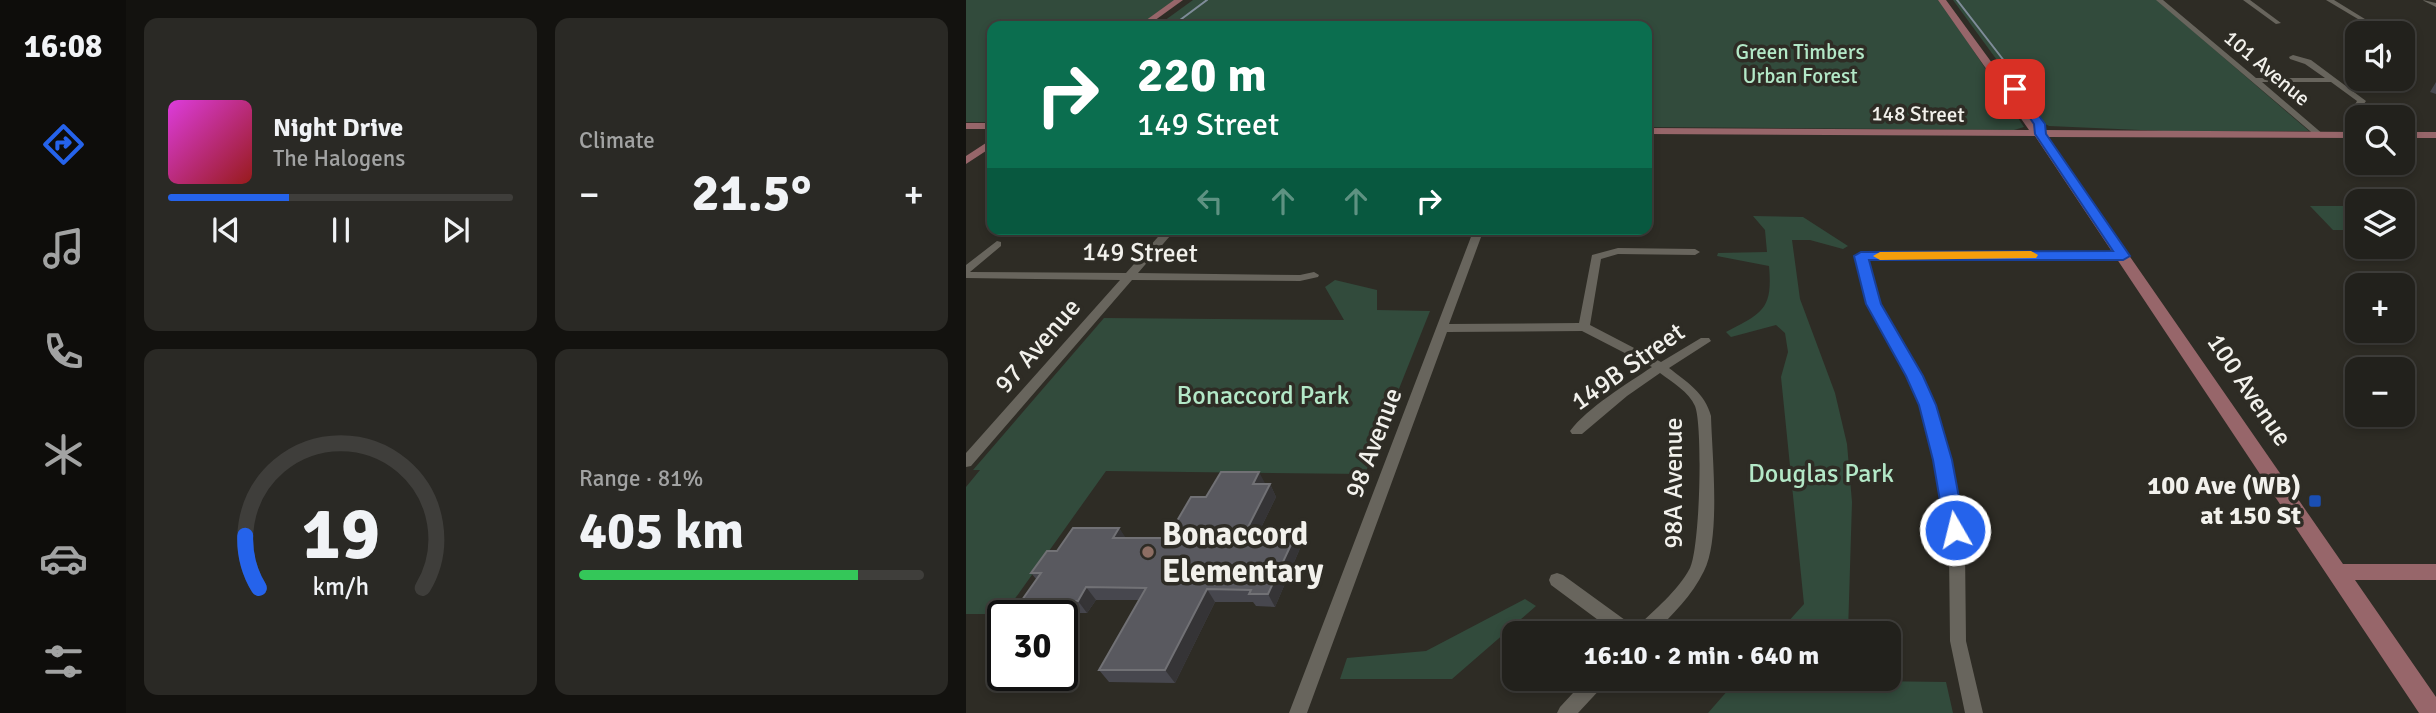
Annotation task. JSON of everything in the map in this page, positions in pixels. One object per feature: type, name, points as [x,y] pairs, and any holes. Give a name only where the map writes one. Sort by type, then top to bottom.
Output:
[{"type":"main road","points":[[1149,21],[1179,0]]},
{"type":"main road","points":[[1161,21],[1190,0]]},
{"type":"main road","name":"100 Avenue","points":[[1942,0],[2030,124],[2040,134],[2433,713]]},
{"type":"main road","name":"100 Avenue","points":[[1951,0],[2039,124],[2040,134]]},
{"type":"main road","points":[[966,126],[987,126]]},
{"type":"main road","name":"148 Street","points":[[1652,131],[2345,135]]},
{"type":"main road","points":[[966,150],[987,135]]},
{"type":"main road","points":[[2415,135],[2435,136]]},
{"type":"main road","points":[[966,161],[987,146]]},
{"type":"main road","points":[[2339,572],[2436,572]]},
{"type":"street","name":"101 Avenue","points":[[2159,0],[2320,135]]},
{"type":"street","points":[[2246,0],[2278,23]]},
{"type":"street","points":[[2329,0],[2365,21]]},
{"type":"street","points":[[2426,0],[2436,5]]},
{"type":"street","points":[[2293,57],[2308,62],[2362,101],[2359,105]]},
{"type":"street","points":[[2253,80],[2332,80]]},
{"type":"street","name":"97 Avenue","points":[[966,462],[1166,235]]},
{"type":"street","name":"98 Avenue","points":[[1298,713],[1477,235]]},
{"type":"street","name":"149 Street","points":[[966,273],[997,244]]},
{"type":"street","points":[[1443,328],[1584,327],[1594,261],[1602,254],[1695,251]]},
{"type":"street","points":[[1974,713],[1958,641],[1957,551],[1953,508],[1942,460],[1927,405],[1914,376],[1873,304],[1861,256],[2123,256]]},
{"type":"street","name":"149 Street","points":[[966,273],[1300,278],[1314,275]]},
{"type":"street","name":"98A Avenue","points":[[1584,327],[1659,366],[1691,391],[1704,416],[1705,516],[1700,566],[1681,593],[1654,621]]},
{"type":"street","name":"149B Street","points":[[1577,431],[1609,402],[1659,366],[1705,341]]},
{"type":"street","points":[[1557,580],[1614,621]]},
{"type":"street","points":[[1566,713],[1587,691]]},
{"type":"green space","points":[[966,0],[1176,0],[1146,21],[987,21],[987,122],[966,122]]},
{"type":"green space","name":"Green Timbers Urban Forest","points":[[1193,0],[1940,0],[2024,127],[2014,130],[1652,127],[1652,21],[1164,21]]},
{"type":"green space","points":[[1953,0],[2157,0],[2309,131],[2163,131],[2049,126],[2043,123]]},
{"type":"green space","points":[[2310,206],[2345,206],[2345,230],[2333,230]]},
{"type":"green space","name":"Douglas Park","points":[[1753,216],[1803,217],[1848,246],[1843,249],[1810,240],[1792,240],[1800,299],[1835,393],[1847,444],[1852,502],[1848,621],[1789,621],[1804,604],[1781,377],[1788,352],[1785,333],[1776,325],[1731,337],[1726,332],[1756,314],[1767,301],[1769,266],[1717,256],[1718,253],[1767,252],[1765,230]]},
{"type":"green space","name":"Bonaccord Park","points":[[1335,280],[1377,290],[1377,310],[1430,311],[1365,474],[1106,471],[1014,600],[987,600],[987,614],[966,614],[966,487],[980,470],[973,470],[1104,318],[1344,320],[1325,287]]},
{"type":"green space","points":[[1525,599],[1536,606],[1519,621],[1502,621],[1502,636],[1452,679],[1340,679],[1347,658],[1426,651]]},
{"type":"green space","points":[[1901,681],[1946,682],[1953,713],[1708,713],[1727,691],[1901,691]]},
{"type":"building","name":"Bonaccord Elementary","points":[[1221,472],[1259,472],[1253,484],[1270,484],[1243,537],[1296,534],[1268,594],[1249,594],[1251,590],[1207,589],[1165,670],[1099,670],[1146,588],[1086,587],[1078,601],[1022,600],[1041,573],[1031,573],[1047,551],[1057,551],[1073,528],[1119,528],[1113,538],[1167,538],[1191,497],[1206,497]]},
{"type":"waterway","points":[[1179,21],[1207,0]]},
{"type":"waterway","points":[[1957,0],[2005,62]]},
{"type":"slow traffic","points":[[1880,256],[2031,255]]},
{"type":"place","name":"100 Ave (WB) at 150 St","points":[[2315,501]]},
{"type":"place","name":"Bonaccord Elementary","points":[[1148,552]]},
{"type":"route","points":[[1955,530],[1953,508],[1927,405],[1914,376],[1873,304],[1861,256],[2123,256],[2040,134],[2039,124],[2015,89]]}]
